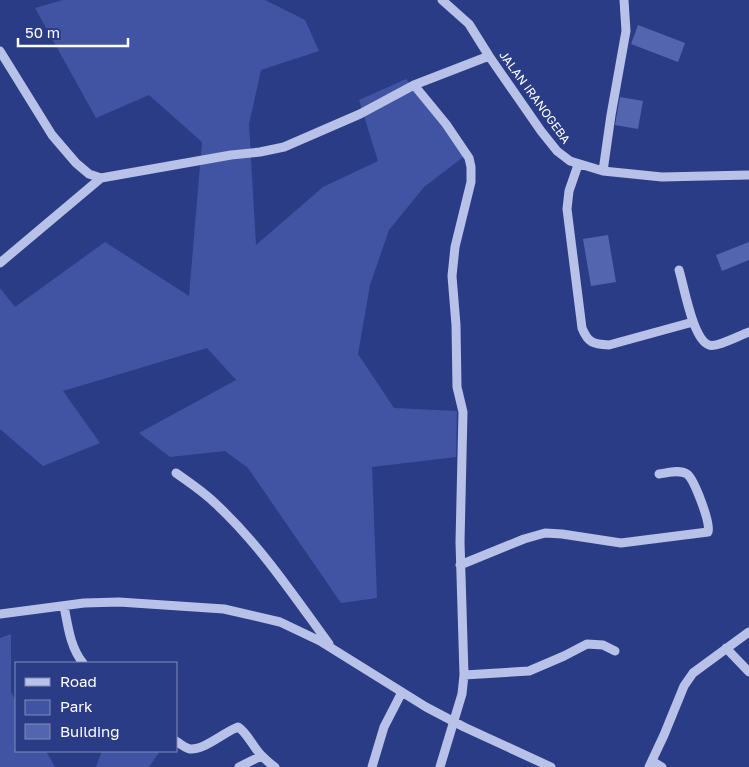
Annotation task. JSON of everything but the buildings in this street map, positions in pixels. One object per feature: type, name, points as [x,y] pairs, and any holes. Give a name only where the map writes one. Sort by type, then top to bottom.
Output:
[{"type":"street","name":"JALAN IRANOGEBA","points":[[442,0],[469,24],[541,131],[557,151],[570,161],[578,165],[603,171],[662,177],[749,175]]},
{"type":"street","points":[[603,171],[626,31],[624,0]]},
{"type":"street","points":[[0,51],[52,135],[76,163],[89,174],[100,178],[284,147],[360,114],[414,85],[489,56]]},
{"type":"street","points":[[414,85],[446,124],[469,158],[472,182],[455,247],[452,276],[456,324],[457,387],[463,412],[460,565],[464,675],[462,694],[440,767]]},
{"type":"street","points":[[578,165],[569,191],[567,209],[582,328],[586,337],[594,344],[609,345],[693,322]]},
{"type":"street","points":[[0,263],[100,178]]},
{"type":"street","points":[[679,270],[693,322],[702,340],[709,346],[717,345],[749,332]]},
{"type":"street","points":[[460,565],[524,539],[545,533],[621,543],[708,532],[709,523],[691,478],[682,472],[659,474]]},
{"type":"street","points":[[176,473],[215,502],[236,524],[271,565],[332,648]]},
{"type":"street","points":[[0,614],[64,606],[119,602],[224,609],[280,622],[332,648],[454,722],[491,741],[551,767]]},
{"type":"street","points":[[64,606],[70,637],[76,655],[82,662]]},
{"type":"street","points":[[662,767],[650,764],[684,686],[693,673],[749,632]]},
{"type":"street","points":[[464,675],[529,671],[557,660],[587,644],[603,645],[615,651]]},
{"type":"street","points":[[726,648],[749,672]]},
{"type":"street","points":[[372,767],[384,727],[402,692]]},
{"type":"street","points":[[178,742],[186,748],[200,747],[238,727],[243,730],[246,738],[261,756],[275,767]]},
{"type":"street","points":[[239,767],[261,756]]},
{"type":"green space","points":[[63,0],[265,0],[305,20],[319,51],[261,70],[249,124],[256,245],[323,187],[378,161],[359,100],[406,79],[466,155],[424,187],[389,230],[370,285],[358,354],[394,408],[457,411],[456,457],[372,467],[377,598],[341,603],[248,468],[225,451],[170,457],[139,433],[236,380],[207,348],[63,391],[100,443],[43,466],[0,429],[0,288],[15,307],[105,242],[189,296],[202,142],[149,95],[96,118],[35,8]]},
{"type":"green space","points":[[11,634],[11,692],[15,699],[15,752],[47,752],[55,767],[0,767],[0,638]]},
{"type":"green space","points":[[102,752],[159,752],[149,767],[96,767]]}]
